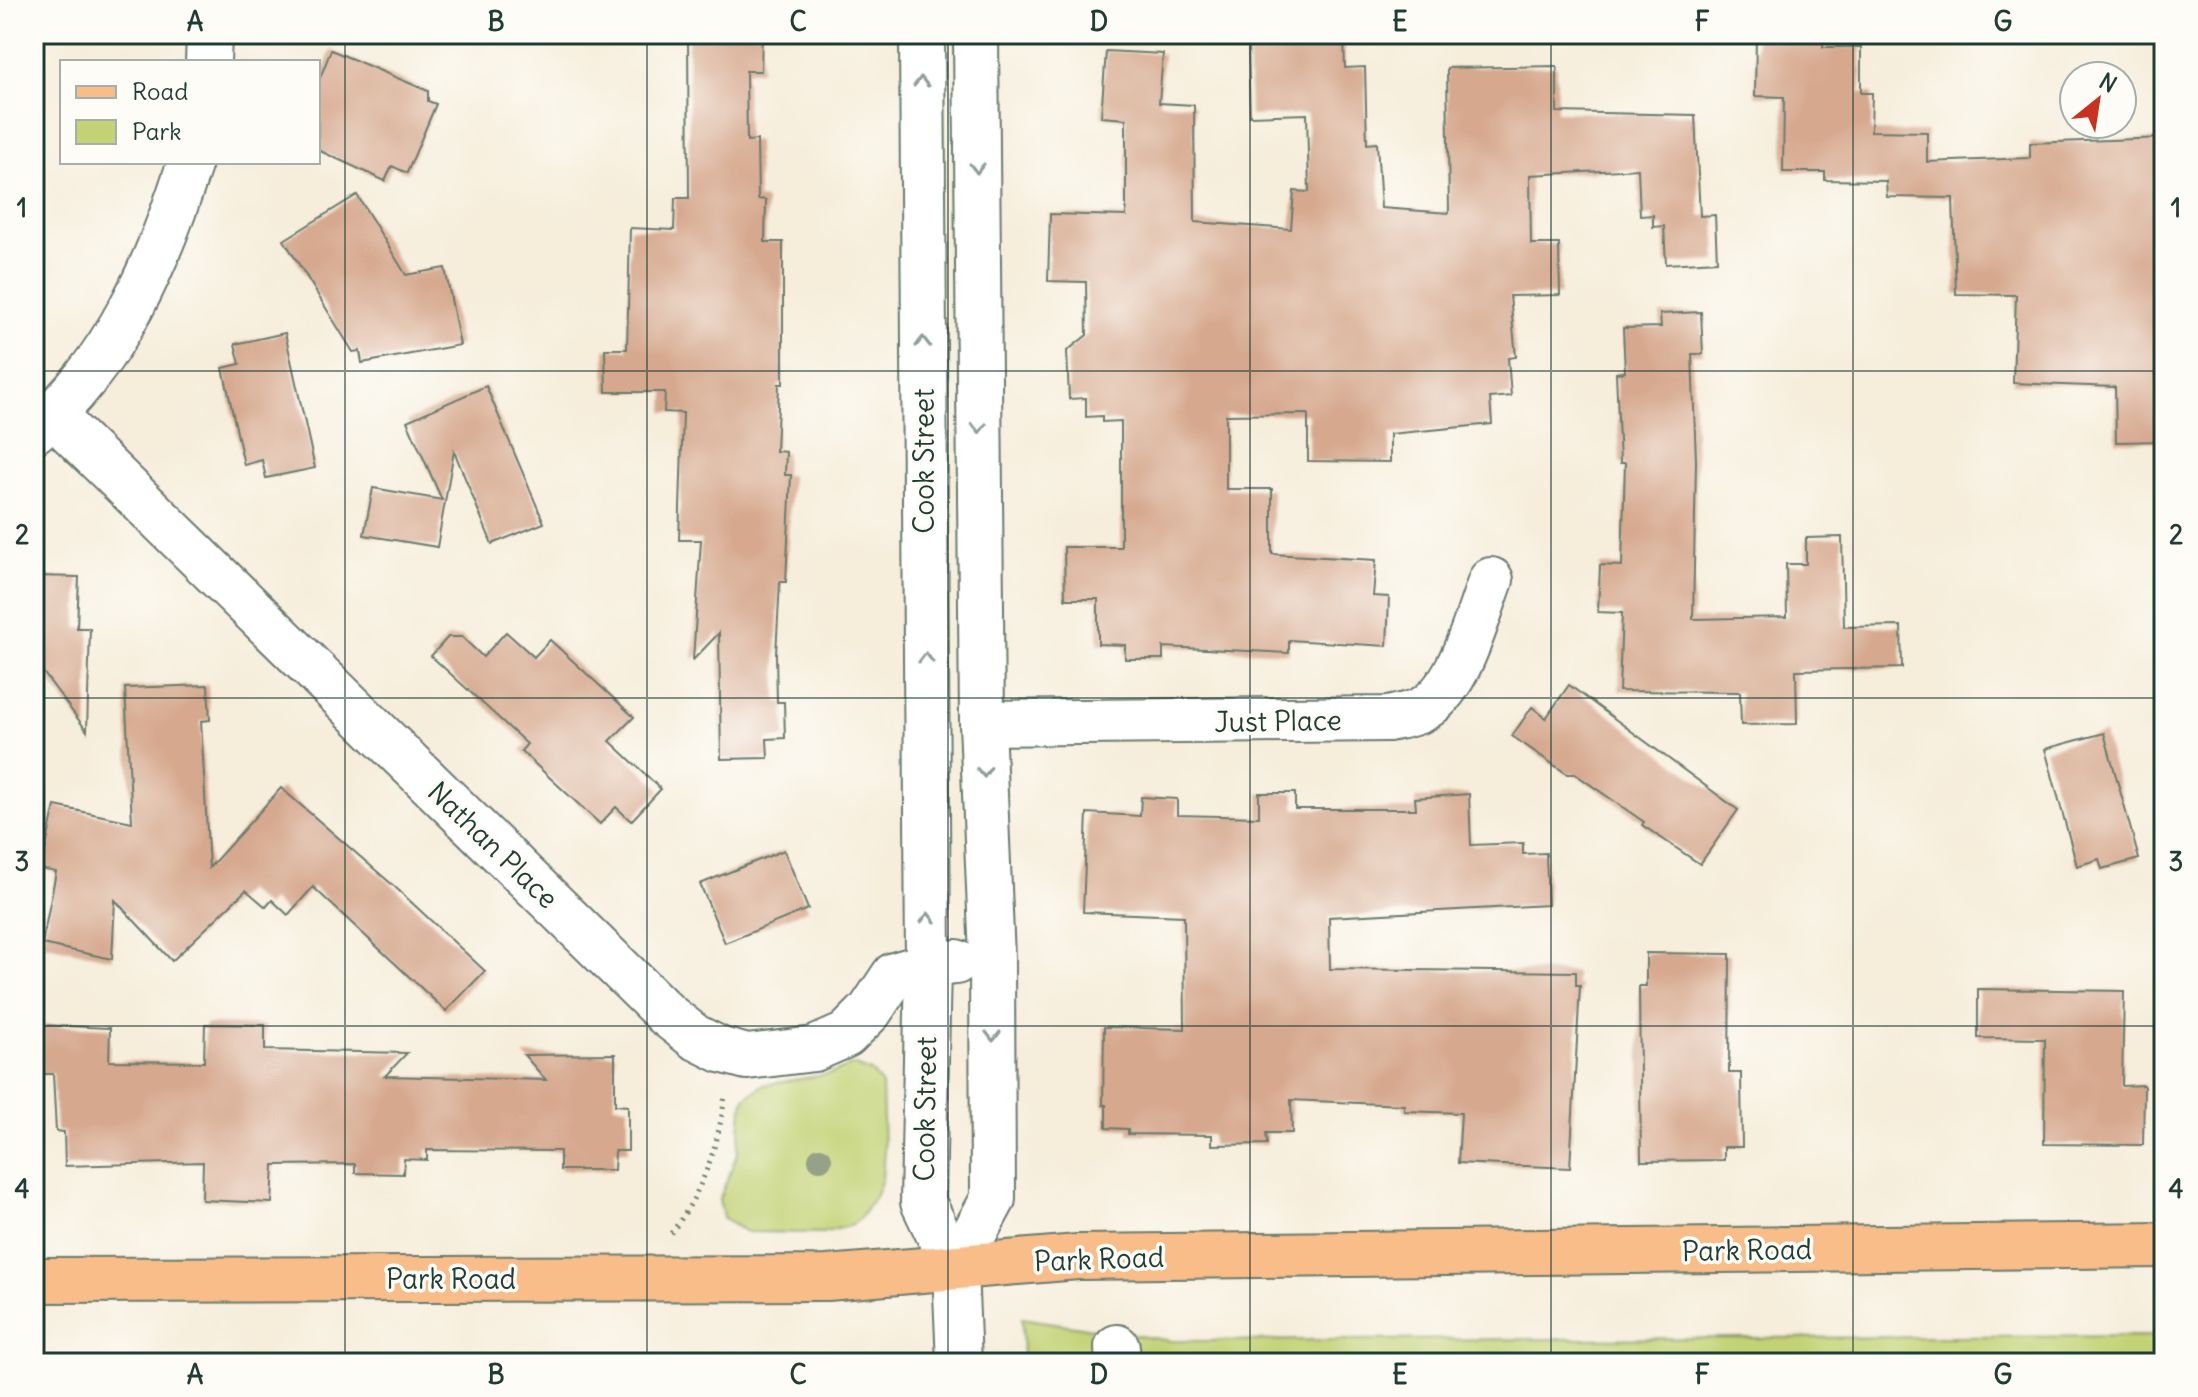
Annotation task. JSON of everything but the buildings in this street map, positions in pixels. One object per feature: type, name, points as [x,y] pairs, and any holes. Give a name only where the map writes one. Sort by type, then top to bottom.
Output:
[{"type":"main road","name":"Park Road","points":[[34,1280],[827,1278],[1078,1257],[2164,1245]]},
{"type":"street","points":[[208,60],[209,34]]},
{"type":"street","name":"Cook Street","points":[[921,34],[928,965],[923,1202],[955,1269]]},
{"type":"street","name":"Cook Street","points":[[955,1269],[993,1199],[992,958],[982,723],[976,34]]},
{"type":"street","points":[[43,423],[100,358],[137,299],[168,231],[189,164]]},
{"type":"street","name":"Nathan Place","points":[[43,423],[666,1014],[695,1037],[721,1050],[747,1057],[814,1049],[846,1035],[870,1011],[894,975],[928,965],[992,958]]},
{"type":"street","name":"Just Place","points":[[982,723],[1388,719],[1420,711],[1446,690],[1461,660],[1491,580]]},
{"type":"street","points":[[955,1269],[959,1363]]},
{"type":"path","points":[[637,1279],[679,1223],[703,1177],[720,1128],[725,1095],[721,1050]]},
{"type":"green space","points":[[853,1065],[872,1072],[882,1085],[882,1179],[876,1195],[860,1218],[852,1225],[822,1233],[747,1232],[730,1223],[723,1217],[719,1200],[738,1152],[745,1098],[763,1085],[830,1074]]},
{"type":"green space","points":[[1022,1318],[1172,1341],[2164,1336],[2164,1363],[1023,1363]]}]
